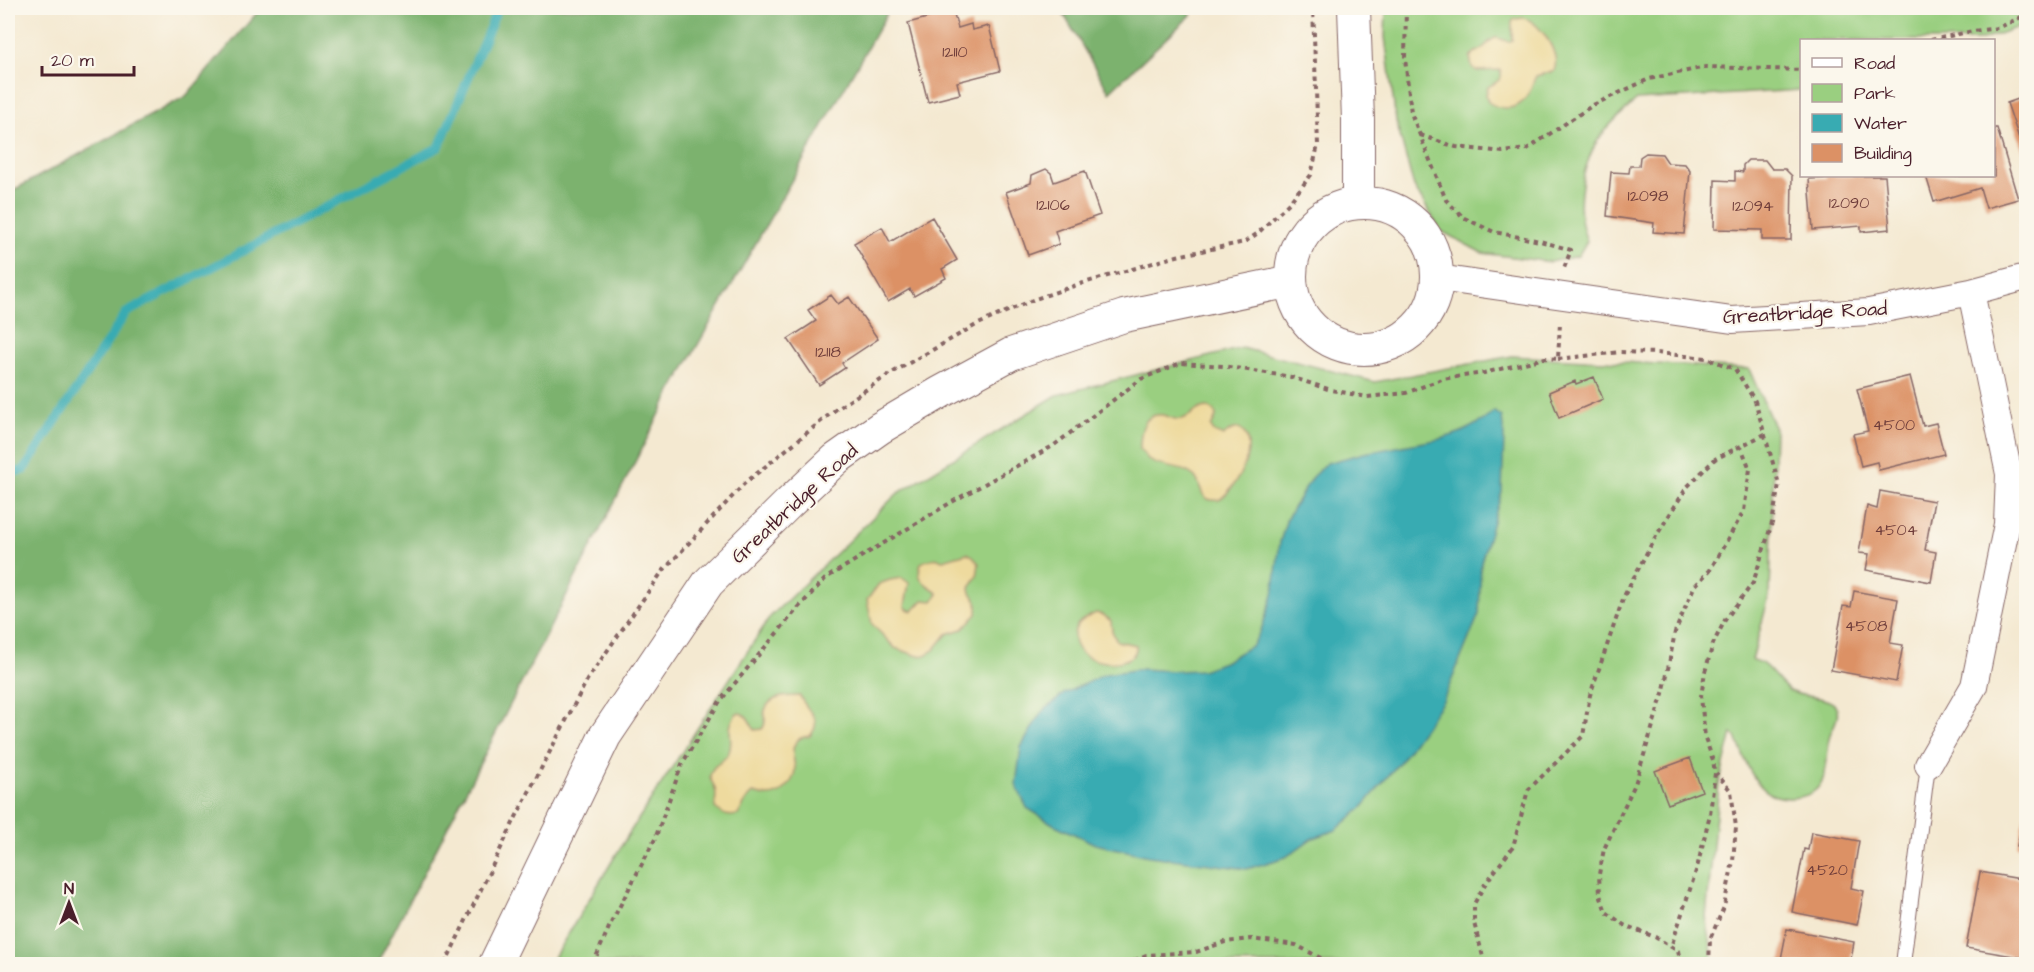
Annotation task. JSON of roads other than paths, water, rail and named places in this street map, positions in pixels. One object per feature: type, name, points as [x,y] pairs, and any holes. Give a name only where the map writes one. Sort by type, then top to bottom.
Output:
[{"type":"street","points":[[1354,8],[1358,203]]},
{"type":"street","points":[[1358,203],[1385,206],[1408,217],[1424,233],[1434,253],[1438,278],[1436,292],[1426,315],[1410,334],[1386,347],[1356,349],[1331,342],[1304,318],[1297,306],[1291,281],[1293,260],[1302,236],[1315,222],[1337,208],[1358,203]]},
{"type":"street","name":"Greatbridge Road","points":[[1438,278],[1732,320],[1869,312],[1971,292],[2026,277]]},
{"type":"street","name":"Greatbridge Road","points":[[495,964],[605,736],[708,583],[836,459],[880,428],[1011,354],[1124,316],[1291,281]]},
{"type":"street","points":[[1928,765],[1974,686],[2007,524],[2009,474],[1971,292]]},
{"type":"lane","points":[[1903,964],[1928,765]]},
{"type":"water","points":[[1494,411],[1502,417],[1504,437],[1502,492],[1481,562],[1479,614],[1443,701],[1402,759],[1362,808],[1336,830],[1311,839],[1286,857],[1247,869],[1149,856],[1095,844],[1053,824],[1027,808],[1016,785],[1021,747],[1041,713],[1065,693],[1105,674],[1141,669],[1202,670],[1224,662],[1253,645],[1261,630],[1273,595],[1280,542],[1287,518],[1312,477],[1327,463],[1364,453],[1441,439],[1462,432],[1484,420]]},
{"type":"waterway","points":[[8,474],[24,470],[126,313],[439,147],[498,8]]}]
